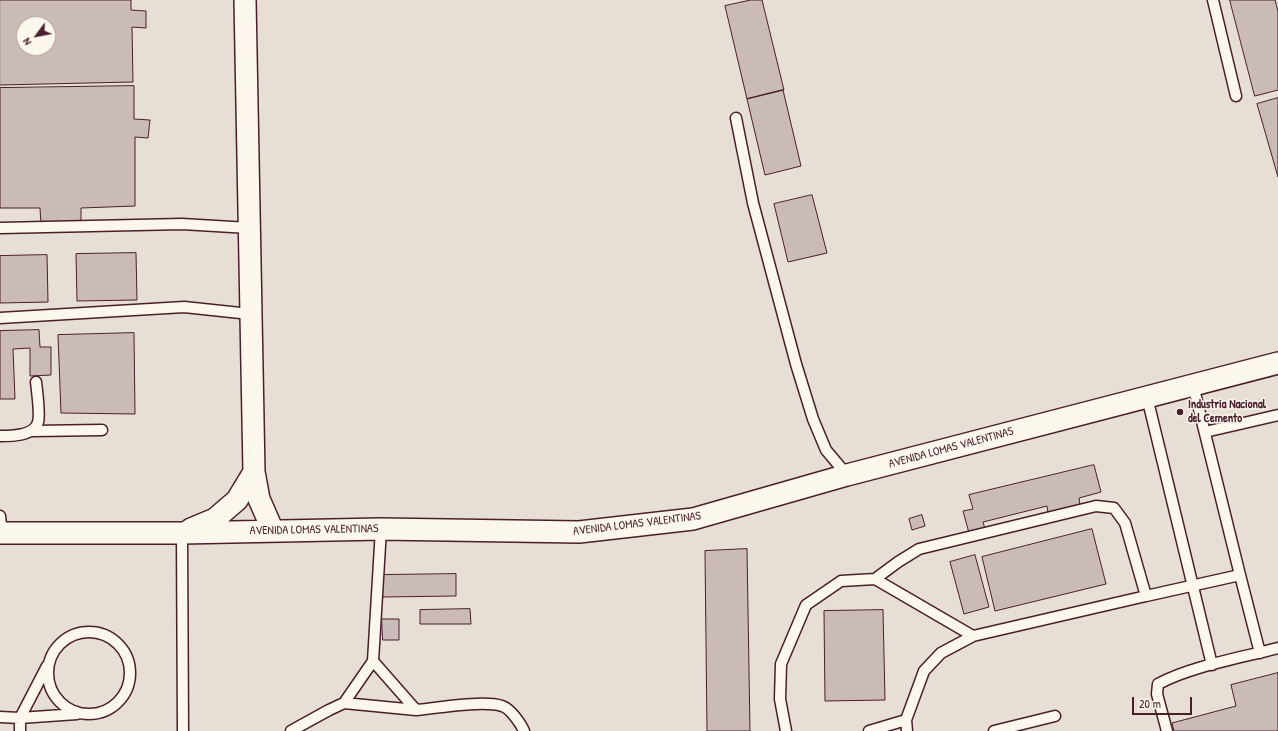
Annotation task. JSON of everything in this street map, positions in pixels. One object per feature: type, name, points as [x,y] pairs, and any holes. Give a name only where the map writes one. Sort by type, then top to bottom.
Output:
[{"type":"street","points":[[245,0],[254,472],[259,499],[273,531]]},
{"type":"street","name":"AVENIDA LOMAS VALENTINAS","points":[[1,527],[182,533],[380,529],[579,532],[693,519],[847,475],[1278,362]]},
{"type":"street","points":[[182,533],[215,519],[237,500],[254,472]]},
{"type":"lane","points":[[1213,0],[1236,96]]},
{"type":"lane","points":[[736,118],[752,203],[796,364],[811,412],[826,450],[847,475]]},
{"type":"lane","points":[[0,228],[182,224],[249,228]]},
{"type":"lane","points":[[0,318],[184,307],[250,314]]},
{"type":"lane","points":[[33,431],[38,423],[36,382]]},
{"type":"lane","points":[[1193,385],[1260,653]]},
{"type":"lane","points":[[1147,397],[1212,665]]},
{"type":"lane","points":[[1205,432],[1278,414]]},
{"type":"lane","points":[[0,436],[23,434],[33,431],[102,430]]},
{"type":"lane","points":[[786,731],[780,699],[781,664],[806,605],[841,582],[875,579],[919,549],[1096,506],[1114,508],[1125,523],[1146,596]]},
{"type":"lane","points":[[344,704],[373,661],[380,529]]},
{"type":"lane","points":[[182,533],[183,731]]},
{"type":"lane","points":[[907,731],[906,720],[924,671],[941,653],[973,636],[1240,575]]},
{"type":"lane","points":[[875,579],[973,636]]},
{"type":"lane","points":[[0,717],[20,718],[96,714],[116,705],[125,694],[130,681],[130,666],[126,653],[116,642],[108,636],[94,632],[79,632],[66,638],[58,645],[48,664],[48,679],[52,692],[69,710],[83,714]]},
{"type":"lane","points":[[20,731],[20,718],[58,645]]},
{"type":"lane","points":[[1167,731],[1157,694],[1158,684],[1170,677],[1278,648]]},
{"type":"lane","points":[[373,661],[416,710]]},
{"type":"lane","points":[[290,731],[329,710],[344,704],[416,710],[480,704],[503,706],[521,724],[524,731]]},
{"type":"lane","points":[[994,731],[1054,716]]},
{"type":"lane","points":[[869,731],[906,720]]},
{"type":"shaded area","points":[[0,0],[1278,0],[1278,731],[0,731]]},
{"type":"building","points":[[0,0],[131,0],[131,10],[146,11],[146,28],[132,27],[133,82],[0,85]]},
{"type":"building","points":[[751,0],[762,0],[784,90],[747,99],[725,6]]},
{"type":"building","points":[[1230,0],[1275,0],[1278,11],[1278,90],[1255,96]]},
{"type":"building","points":[[134,86],[134,119],[150,120],[148,138],[135,137],[135,206],[81,208],[81,225],[41,224],[40,208],[0,208],[0,88]]},
{"type":"building","points":[[783,90],[801,166],[765,175],[747,99]]},
{"type":"building","points":[[1278,98],[1278,177],[1257,104]]},
{"type":"building","points":[[812,195],[827,253],[788,262],[774,204]]},
{"type":"building","points":[[136,253],[137,300],[77,301],[76,254]]},
{"type":"building","points":[[47,255],[48,302],[0,303],[0,256]]},
{"type":"building","points":[[39,330],[40,347],[51,347],[51,375],[30,376],[30,348],[13,349],[15,399],[0,399],[0,331]]},
{"type":"building","points":[[134,333],[135,414],[61,413],[58,335]]},
{"type":"building","points":[[1094,465],[1101,492],[1079,498],[1080,505],[1048,513],[1047,506],[983,522],[985,529],[969,533],[963,511],[973,509],[969,495]]},
{"type":"building","points":[[922,515],[925,526],[912,530],[909,519]]},
{"type":"building","points":[[1092,529],[1106,584],[995,611],[982,557]]},
{"type":"building","points":[[747,549],[750,731],[707,731],[705,551]]},
{"type":"building","points":[[975,555],[989,607],[964,614],[950,562]]},
{"type":"building","points":[[456,574],[456,596],[382,597],[382,575]]},
{"type":"building","points":[[470,609],[471,624],[420,624],[420,610]]},
{"type":"building","points":[[883,610],[885,700],[825,701],[824,611]]},
{"type":"building","points":[[382,619],[399,619],[399,640],[383,640]]},
{"type":"building","points":[[1278,673],[1278,731],[1174,731],[1172,723],[1236,706],[1231,685]]},
{"type":"place","name":"Industria Nacional del Cemento","points":[[1180,412]]}]
